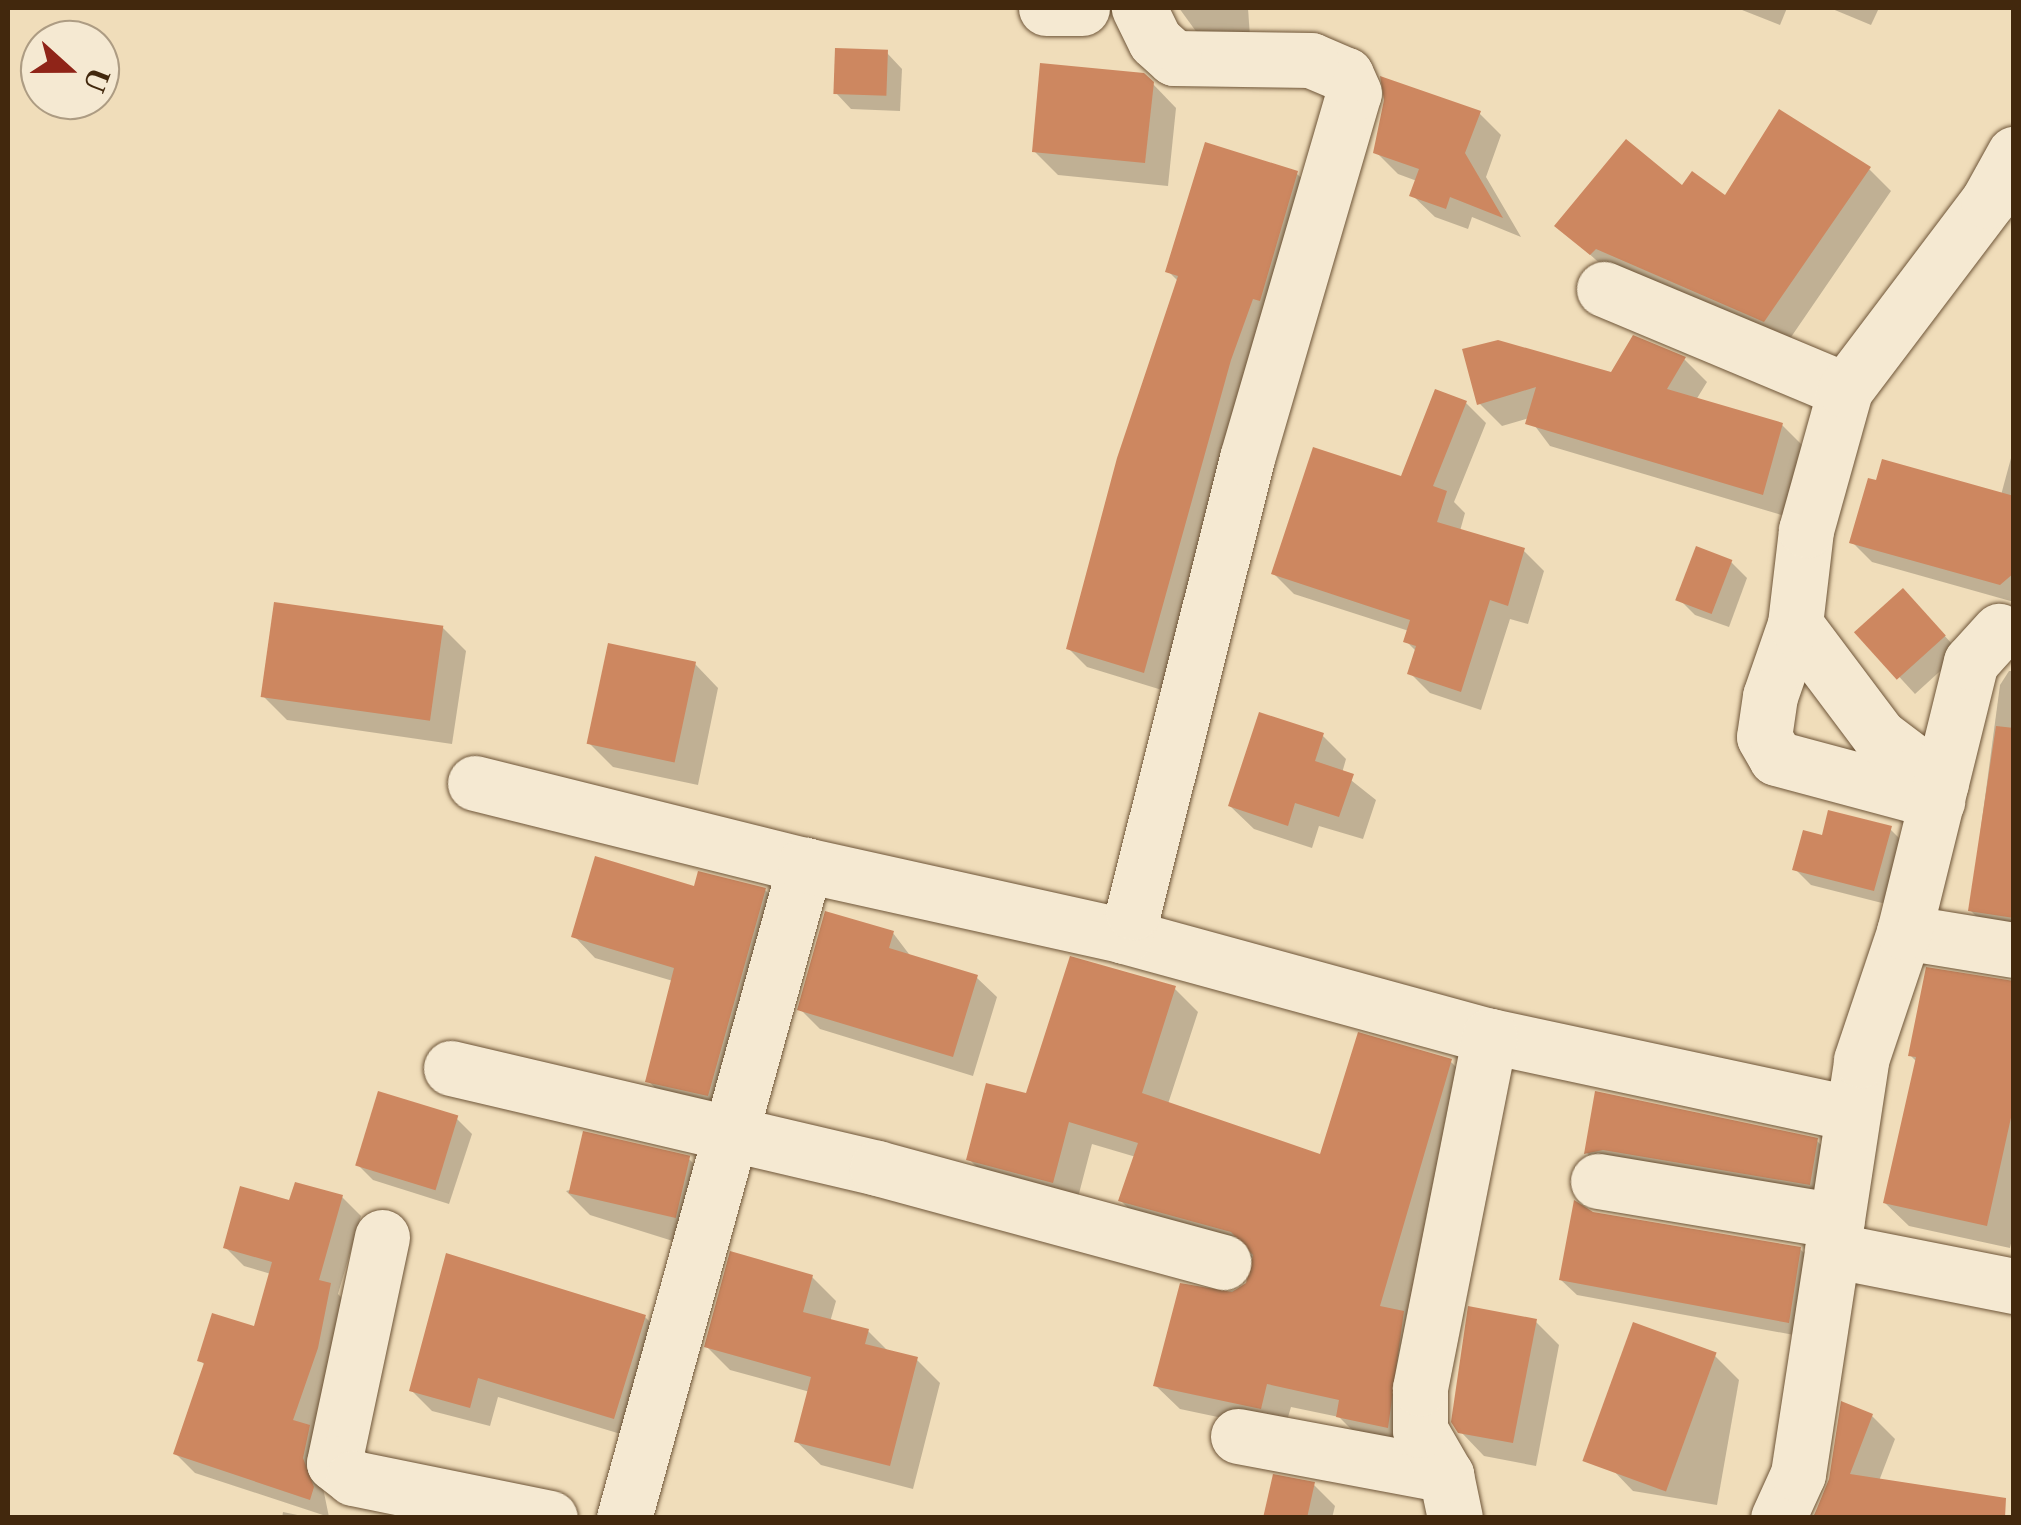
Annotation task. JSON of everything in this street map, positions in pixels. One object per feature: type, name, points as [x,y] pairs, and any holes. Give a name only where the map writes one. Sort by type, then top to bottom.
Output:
[{"type":"street","points":[[1046,8],[1082,8]]},
{"type":"street","points":[[1124,936],[1246,458],[1354,92],[1346,75],[1311,60],[1174,58],[1155,41],[1139,8]]},
{"type":"street","points":[[1939,792],[1776,758],[1764,737],[1770,696],[1794,624],[1806,530],[1845,390],[1988,202],[2014,154]]},
{"type":"street","points":[[1604,289],[1845,390]]},
{"type":"street","points":[[1794,624],[1879,736],[1939,792]]},
{"type":"street","points":[[1778,1518],[1798,1474],[1849,1112],[1904,932],[1971,662],[1999,630]]},
{"type":"street","points":[[475,784],[804,865],[1124,936],[1490,1036],[1849,1112]]},
{"type":"street","points":[[624,1518],[734,1137],[804,865]]},
{"type":"street","points":[[1904,932],[2014,950]]},
{"type":"street","points":[[1451,1496],[1420,1430],[1420,1388],[1490,1036]]},
{"type":"street","points":[[451,1068],[877,1168],[1223,1262]]},
{"type":"street","points":[[1598,1181],[1834,1236],[2014,1286]]},
{"type":"street","points":[[382,1237],[334,1464],[353,1478],[550,1518]]},
{"type":"street","points":[[1238,1436],[1451,1496]]},
{"type":"building","points":[[835,48],[888,50],[886,96],[833,94]]},
{"type":"building","points":[[1040,63],[1144,73],[1154,82],[1145,163],[1032,152]]},
{"type":"building","points":[[1380,76],[1481,111],[1465,153],[1503,218],[1450,197],[1446,209],[1409,196],[1419,169],[1373,153],[1384,100]]},
{"type":"building","points":[[1779,109],[1871,167],[1764,322],[1596,249],[1590,255],[1554,226],[1626,139],[1682,185],[1692,171],[1725,195]]},
{"type":"building","points":[[1205,142],[1298,171],[1260,301],[1253,299],[1231,360],[1144,673],[1066,649],[1117,458],[1178,276],[1165,272]]},
{"type":"building","points":[[1633,335],[1686,357],[1667,389],[1783,423],[1763,495],[1525,424],[1536,387],[1477,405],[1462,349],[1498,340],[1611,372]]},
{"type":"building","points":[[1435,389],[1467,401],[1433,486],[1447,491],[1437,522],[1525,548],[1508,606],[1490,600],[1461,692],[1407,674],[1416,646],[1403,642],[1410,620],[1271,574],[1313,447],[1401,476]]},
{"type":"building","points":[[1882,459],[2014,496],[2014,573],[2000,585],[1849,543],[1868,478],[1876,480]]},
{"type":"building","points":[[1696,546],[1732,560],[1712,614],[1675,600]]},
{"type":"building","points":[[1903,588],[1946,636],[1897,680],[1854,632]]},
{"type":"building","points":[[274,602],[443,626],[430,721],[261,697]]},
{"type":"building","points":[[608,643],[696,662],[675,762],[587,744]]},
{"type":"building","points":[[1259,712],[1324,733],[1315,761],[1354,774],[1339,817],[1295,803],[1288,826],[1228,806]]},
{"type":"building","points":[[1996,726],[2014,728],[2014,918],[1968,911]]},
{"type":"building","points":[[1828,810],[1892,826],[1874,891],[1792,870],[1803,830],[1822,835]]},
{"type":"building","points":[[595,856],[694,886],[698,871],[766,888],[708,1096],[645,1082],[674,968],[571,937]]},
{"type":"building","points":[[825,911],[894,931],[889,948],[978,975],[953,1057],[797,1010]]},
{"type":"building","points":[[1070,956],[1176,986],[1142,1093],[1320,1154],[1358,1032],[1452,1059],[1380,1306],[1404,1311],[1388,1428],[1336,1417],[1339,1400],[1267,1384],[1261,1409],[1153,1386],[1180,1283],[1232,1292],[1246,1283],[1253,1255],[1231,1232],[1118,1201],[1138,1143],[1069,1122],[1053,1183],[966,1160],[986,1083],[1026,1093]]},
{"type":"building","points":[[1926,967],[2014,981],[2014,1104],[1987,1226],[1883,1203],[1916,1057],[1908,1056]]},
{"type":"building","points":[[378,1091],[458,1116],[436,1190],[355,1166]]},
{"type":"building","points":[[1595,1091],[1818,1138],[1810,1185],[1603,1150],[1584,1154]]},
{"type":"building","points":[[583,1131],[690,1156],[676,1218],[569,1193]]},
{"type":"building","points":[[295,1182],[343,1195],[319,1280],[331,1283],[318,1348],[293,1420],[310,1425],[303,1458],[314,1487],[310,1500],[173,1454],[204,1363],[197,1361],[212,1313],[254,1326],[272,1262],[223,1248],[240,1186],[289,1200]]},
{"type":"building","points":[[1574,1200],[1593,1212],[1801,1247],[1789,1323],[1559,1280]]},
{"type":"building","points":[[730,1251],[813,1275],[803,1312],[869,1329],[865,1344],[918,1357],[890,1466],[794,1442],[811,1377],[704,1347]]},
{"type":"building","points":[[446,1253],[646,1315],[614,1419],[478,1378],[470,1408],[409,1391]]},
{"type":"building","points":[[1468,1306],[1537,1319],[1513,1443],[1458,1433],[1451,1422]]},
{"type":"building","points":[[1633,1322],[1717,1352],[1666,1492],[1582,1461]]},
{"type":"building","points":[[1841,1401],[1873,1414],[1850,1474],[2006,1498],[2005,1518],[1813,1518],[1829,1479]]},
{"type":"building","points":[[1273,1474],[1315,1482],[1307,1518],[1263,1518]]}]
